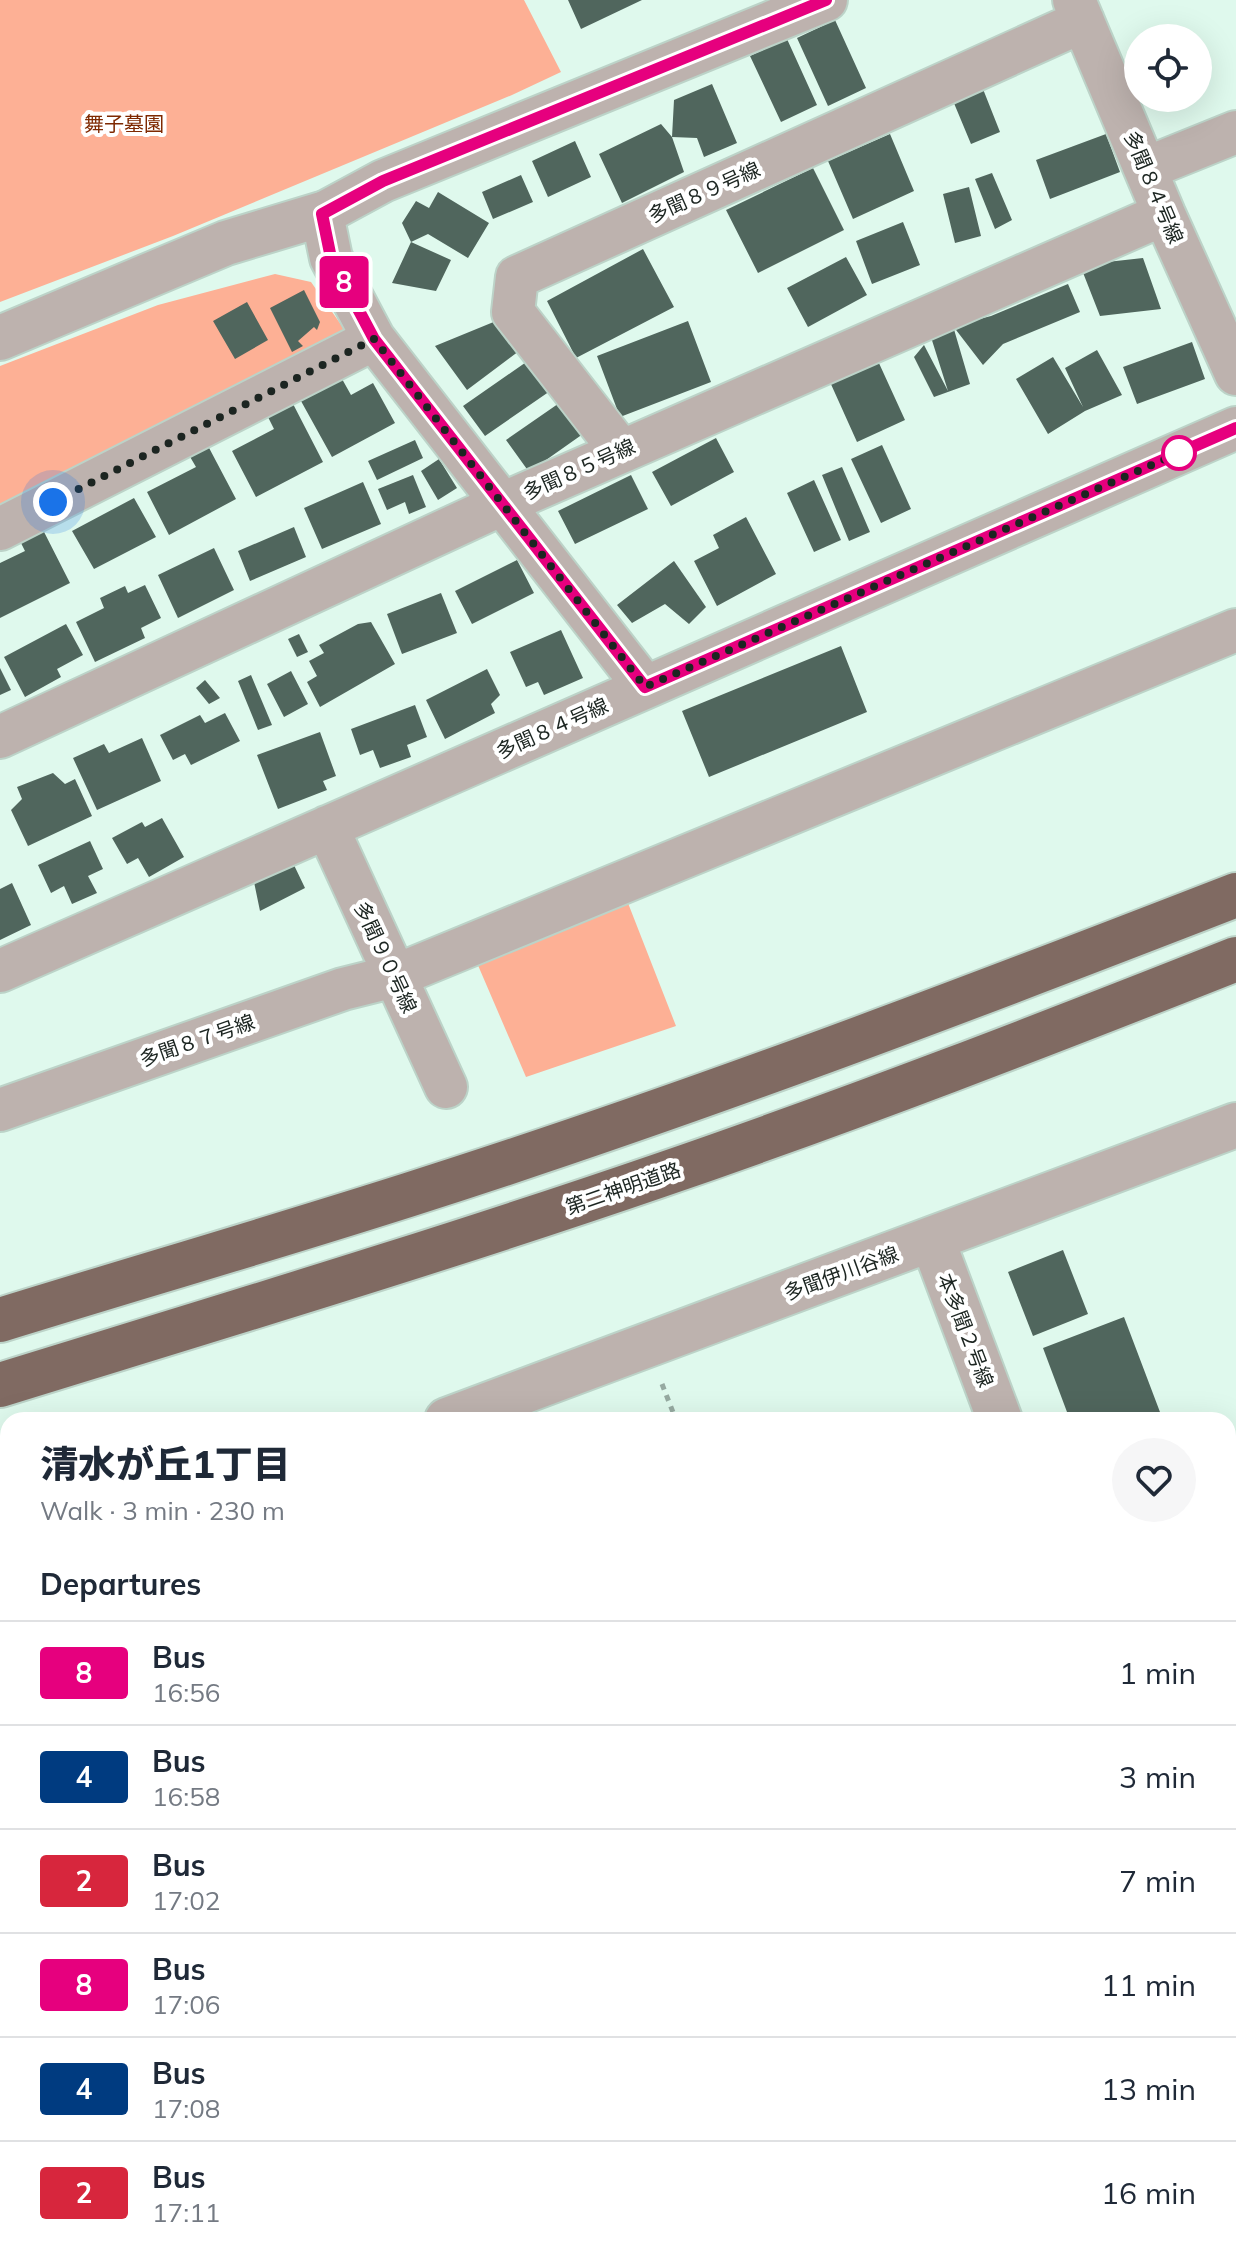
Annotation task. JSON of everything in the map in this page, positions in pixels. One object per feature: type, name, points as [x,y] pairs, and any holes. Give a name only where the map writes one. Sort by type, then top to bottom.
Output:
[{"type":"highway","points":[[0,1320],[410,1195],[630,1120],[1093,951],[1236,895]]},
{"type":"highway","name":"第二神明道路","points":[[0,1385],[445,1247],[656,1177],[871,1102],[1236,959]]},
{"type":"street","points":[[0,338],[226,243],[322,214],[383,181],[826,0]]},
{"type":"street","name":"多聞８４号線","points":[[1079,10],[1164,214],[1236,374]]},
{"type":"street","name":"多聞８９号線","points":[[621,451],[513,312],[517,277],[1079,10]]},
{"type":"street","points":[[1147,168],[1236,132]]},
{"type":"street","points":[[322,214],[331,258],[374,339],[645,687]]},
{"type":"street","name":"多聞８５号線","points":[[0,737],[502,504],[1164,214]]},
{"type":"street","points":[[0,529],[374,339]]},
{"type":"street","name":"多聞８４号線","points":[[0,971],[1236,428]]},
{"type":"street","name":"多聞８７号線","points":[[0,1110],[343,989],[395,976],[1236,630]]},
{"type":"street","name":"多聞９０号線","points":[[327,827],[446,1087]]},
{"type":"street","name":"多聞伊川谷線","points":[[468,1412],[1236,1125]]},
{"type":"street","name":"本多聞２号線","points":[[932,1239],[997,1412]]},
{"type":"green space","name":"舞子墓園","points":[[0,0],[524,0],[561,72],[173,236],[0,302]]},
{"type":"green space","points":[[275,274],[311,282],[349,336],[0,514],[0,366],[158,305]]},
{"type":"green space","points":[[626,898],[676,1026],[526,1077],[474,956]]},
{"type":"building","points":[[568,0],[642,0],[581,29]]},
{"type":"building","points":[[835,20],[866,88],[828,106],[797,38]]},
{"type":"building","points":[[787,39],[817,105],[781,122],[750,56]]},
{"type":"building","points":[[712,84],[737,143],[704,157],[697,138],[672,137],[674,100]]},
{"type":"building","points":[[981,84],[1000,132],[971,144],[951,96]]},
{"type":"building","points":[[661,124],[672,137],[684,172],[622,203],[599,154]]},
{"type":"building","points":[[890,134],[914,191],[853,219],[828,161]]},
{"type":"building","points":[[1106,134],[1120,172],[1050,199],[1036,160]]},
{"type":"building","points":[[575,141],[591,177],[548,197],[532,161]]},
{"type":"building","points":[[813,168],[844,230],[758,273],[726,210]]},
{"type":"building","points":[[992,173],[1012,220],[995,229],[975,179]]},
{"type":"building","points":[[521,175],[533,202],[493,219],[482,192]]},
{"type":"building","points":[[969,187],[981,236],[955,243],[943,194]]},
{"type":"building","points":[[438,192],[489,223],[468,258],[428,234],[411,242],[402,223],[416,201],[429,208]]},
{"type":"building","points":[[903,222],[920,265],[872,284],[856,241]]},
{"type":"building","points":[[411,242],[451,260],[436,291],[392,283]]},
{"type":"building","points":[[643,249],[674,307],[576,358],[547,301]]},
{"type":"building","points":[[846,257],[867,295],[808,327],[787,288]]},
{"type":"building","points":[[1143,258],[1161,309],[1100,316],[1080,265]]},
{"type":"building","points":[[1068,284],[1080,312],[1003,344],[983,365],[953,326],[991,316]]},
{"type":"building","points":[[304,290],[320,322],[317,330],[314,327],[298,341],[303,346],[292,352],[270,308]]},
{"type":"building","points":[[247,302],[268,340],[235,359],[213,321]]},
{"type":"building","points":[[496,321],[519,351],[467,390],[435,346]]},
{"type":"building","points":[[688,321],[711,382],[620,417],[597,356]]},
{"type":"building","points":[[953,326],[970,384],[934,397],[914,357],[924,345],[948,391],[930,334]]},
{"type":"building","points":[[1192,342],[1205,379],[1137,404],[1123,367]]},
{"type":"building","points":[[1097,350],[1122,395],[1085,411],[1048,434],[1016,379],[1053,357],[1083,407],[1065,368]]},
{"type":"building","points":[[532,358],[553,389],[485,436],[463,406]]},
{"type":"building","points":[[878,361],[905,420],[857,442],[830,382]]},
{"type":"building","points":[[337,370],[351,395],[373,383],[395,423],[332,457],[296,392]]},
{"type":"building","points":[[568,397],[590,429],[529,472],[506,440]]},
{"type":"building","points":[[291,400],[323,462],[256,497],[232,451],[274,429],[266,413]]},
{"type":"building","points":[[716,438],[734,472],[671,506],[652,472]]},
{"type":"building","points":[[415,440],[423,458],[377,480],[368,461]]},
{"type":"building","points":[[207,444],[236,499],[169,535],[147,492],[196,467],[189,455]]},
{"type":"building","points":[[882,445],[911,509],[881,523],[851,459]]},
{"type":"building","points":[[439,459],[457,488],[438,500],[421,471]]},
{"type":"building","points":[[842,467],[870,532],[849,541],[822,475]]},
{"type":"building","points":[[413,475],[426,507],[409,514],[405,502],[387,510],[378,489]]},
{"type":"building","points":[[631,475],[648,509],[575,544],[558,511]]},
{"type":"building","points":[[814,480],[841,540],[814,552],[787,493]]},
{"type":"building","points":[[363,482],[381,524],[322,549],[304,508]]},
{"type":"building","points":[[134,498],[156,537],[94,569],[72,531]]},
{"type":"building","points":[[746,517],[776,574],[717,606],[694,561],[719,548],[713,535]]},
{"type":"building","points":[[41,526],[70,583],[0,618],[0,563],[25,551],[18,537]]},
{"type":"building","points":[[294,527],[306,557],[250,581],[238,551]]},
{"type":"building","points":[[214,548],[234,590],[178,618],[158,575]]},
{"type":"building","points":[[517,560],[534,593],[472,624],[455,591]]},
{"type":"building","points":[[674,561],[706,607],[689,624],[665,604],[632,623],[617,605]]},
{"type":"building","points":[[145,585],[161,618],[141,628],[145,638],[95,662],[76,622],[104,608],[100,598],[125,586],[128,593]]},
{"type":"building","points":[[441,593],[457,633],[402,654],[387,614]]},
{"type":"building","points":[[371,622],[395,664],[320,707],[307,682],[317,676],[309,661],[324,653],[319,645],[358,624]]},
{"type":"building","points":[[66,624],[83,655],[57,669],[61,677],[25,697],[4,657]]},
{"type":"building","points":[[561,630],[583,678],[544,695],[538,682],[526,687],[510,652]]},
{"type":"building","points":[[299,634],[308,652],[297,657],[288,639]]},
{"type":"building","points":[[841,646],[867,712],[709,777],[682,711]]},
{"type":"building","points":[[0,668],[11,690],[0,695]]},
{"type":"building","points":[[487,669],[500,695],[491,704],[495,713],[445,739],[426,700]]},
{"type":"building","points":[[291,671],[308,704],[284,717],[267,684]]},
{"type":"building","points":[[251,675],[272,725],[258,730],[238,681]]},
{"type":"building","points":[[205,680],[220,698],[209,704],[196,688]]},
{"type":"building","points":[[415,705],[427,737],[407,745],[411,757],[380,768],[373,750],[360,755],[351,729]]},
{"type":"building","points":[[225,713],[240,741],[191,765],[185,754],[173,760],[160,735],[200,715],[205,723]]},
{"type":"building","points":[[320,732],[336,776],[323,781],[327,790],[278,809],[257,755]]},
{"type":"building","points":[[142,738],[161,781],[97,810],[73,758],[104,744],[109,753]]},
{"type":"building","points":[[53,773],[65,784],[75,779],[92,816],[28,846],[11,810],[22,799],[17,787]]},
{"type":"building","points":[[162,818],[184,857],[149,877],[138,858],[127,864],[112,838],[142,822],[145,827]]},
{"type":"building","points":[[90,841],[103,869],[88,876],[97,893],[72,904],[64,886],[51,893],[38,865]]},
{"type":"building","points":[[293,863],[305,888],[260,911],[254,882]]},
{"type":"building","points":[[12,883],[31,925],[0,940],[0,889]]},
{"type":"building","points":[[1063,1250],[1088,1314],[1033,1336],[1008,1272]]},
{"type":"building","points":[[1124,1317],[1160,1412],[1067,1412],[1043,1348]]},
{"type":"bus line","name":"8","points":[[826,0],[383,181],[322,214],[331,258],[374,339],[645,687],[1236,428]]},
{"type":"route","points":[[53,502],[374,339],[645,687],[1179,453]]}]
